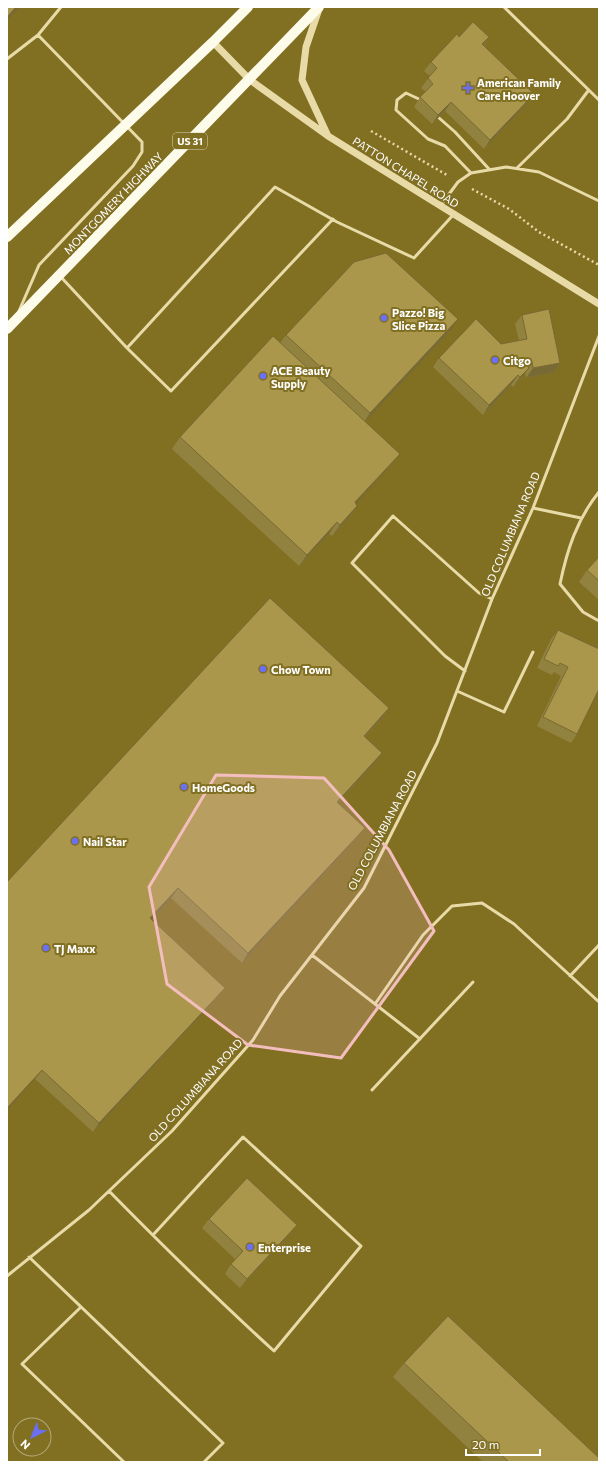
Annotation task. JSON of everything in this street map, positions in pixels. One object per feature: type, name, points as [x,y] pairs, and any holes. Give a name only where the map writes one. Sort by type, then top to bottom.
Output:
[{"type":"main road","points":[[7,237],[248,7]]},
{"type":"main road","name":"MONTGOMERY HIGHWAY","points":[[10,325],[250,80],[319,7]]},
{"type":"street","points":[[319,7],[306,47],[302,80],[328,136]]},
{"type":"street","name":"PATTON CHAPEL ROAD","points":[[213,42],[250,80],[328,136],[599,304]]},
{"type":"lane","points":[[7,59],[38,35],[61,7]]},
{"type":"lane","points":[[504,7],[588,91],[599,100]]},
{"type":"lane","points":[[10,325],[39,265],[134,166],[142,152],[142,142],[126,124],[38,35]]},
{"type":"lane","points":[[517,168],[567,119],[588,91]]},
{"type":"lane","points":[[421,100],[406,93],[397,100],[396,110],[428,138],[445,146],[471,173]]},
{"type":"lane","points":[[438,117],[455,132],[490,169]]},
{"type":"lane","points":[[440,206],[458,182],[471,173],[506,167],[539,172],[599,201]]},
{"type":"lane","points":[[127,348],[275,187],[333,219],[414,258],[454,214]]},
{"type":"lane","points":[[59,275],[127,348],[171,391],[333,219]]},
{"type":"lane","name":"OLD COLUMBIANA ROAD","points":[[7,1276],[109,1191],[172,1131],[253,1040],[280,996],[364,888],[438,743],[492,599],[533,508],[599,336]]},
{"type":"lane","points":[[599,492],[581,518],[568,550],[560,584],[583,612],[599,622]]},
{"type":"lane","points":[[533,508],[581,518]]},
{"type":"lane","points":[[465,671],[445,656],[352,563],[393,516],[479,593],[492,599]]},
{"type":"lane","points":[[458,691],[504,712],[533,652]]},
{"type":"lane","points":[[375,1004],[423,935],[452,906],[482,903],[514,924],[599,1002]]},
{"type":"lane","points":[[570,976],[599,945]]},
{"type":"lane","points":[[312,955],[420,1039]]},
{"type":"lane","points":[[372,1090],[473,982]]},
{"type":"lane","points":[[109,1191],[153,1235],[223,1304],[274,1351],[361,1246],[243,1137],[153,1235]]},
{"type":"lane","points":[[29,1257],[223,1443],[204,1462]]},
{"type":"lane","points":[[81,1306],[22,1364],[124,1462]]},
{"type":"path","points":[[371,131],[509,210],[539,232],[599,265]]},
{"type":"highlighted area","points":[[216,775],[324,778],[389,850],[434,931],[341,1058],[248,1045],[167,984],[149,887]]},
{"type":"building","points":[[7,7],[16,7],[7,17]]},
{"type":"building","points":[[473,22],[489,37],[482,44],[534,94],[490,140],[451,102],[438,115],[420,97],[433,84],[428,78],[437,68],[431,62],[457,34],[459,37]]},
{"type":"building","points":[[386,253],[458,319],[370,413],[286,335],[354,262]]},
{"type":"building","name":"Citgo","points":[[549,309],[560,363],[533,368],[532,362],[524,363],[529,368],[520,377],[518,375],[489,405],[439,358],[476,319],[501,344],[527,339],[522,315]]},
{"type":"building","points":[[273,336],[400,454],[355,502],[357,506],[340,525],[337,522],[307,555],[180,437]]},
{"type":"building","points":[[599,557],[599,581],[587,570]]},
{"type":"building","points":[[270,598],[389,708],[364,736],[382,753],[337,802],[365,828],[248,953],[178,888],[150,918],[225,988],[99,1123],[42,1070],[7,1108],[7,882]]},
{"type":"building","points":[[558,630],[599,649],[599,689],[577,734],[543,717],[568,667],[560,663],[558,666],[544,659]]},
{"type":"building","name":"Enterprise","points":[[247,1178],[297,1225],[247,1279],[231,1264],[243,1251],[209,1219]]},
{"type":"building","points":[[448,1316],[599,1458],[599,1462],[509,1462],[404,1363]]},
{"type":"place","name":"American Family Care Hoover","points":[[468,88]]},
{"type":"place","name":"Pazzo! Big Slice Pizza","points":[[384,318]]},
{"type":"place","name":"Citgo","points":[[495,360]]},
{"type":"place","name":"ACE Beauty Supply","points":[[263,376]]},
{"type":"place","name":"Chow Town","points":[[263,669]]},
{"type":"place","name":"HomeGoods","points":[[184,787]]},
{"type":"place","name":"Nail Star","points":[[75,841]]},
{"type":"place","name":"TJ Maxx","points":[[46,948]]},
{"type":"place","name":"Enterprise","points":[[250,1247]]}]
